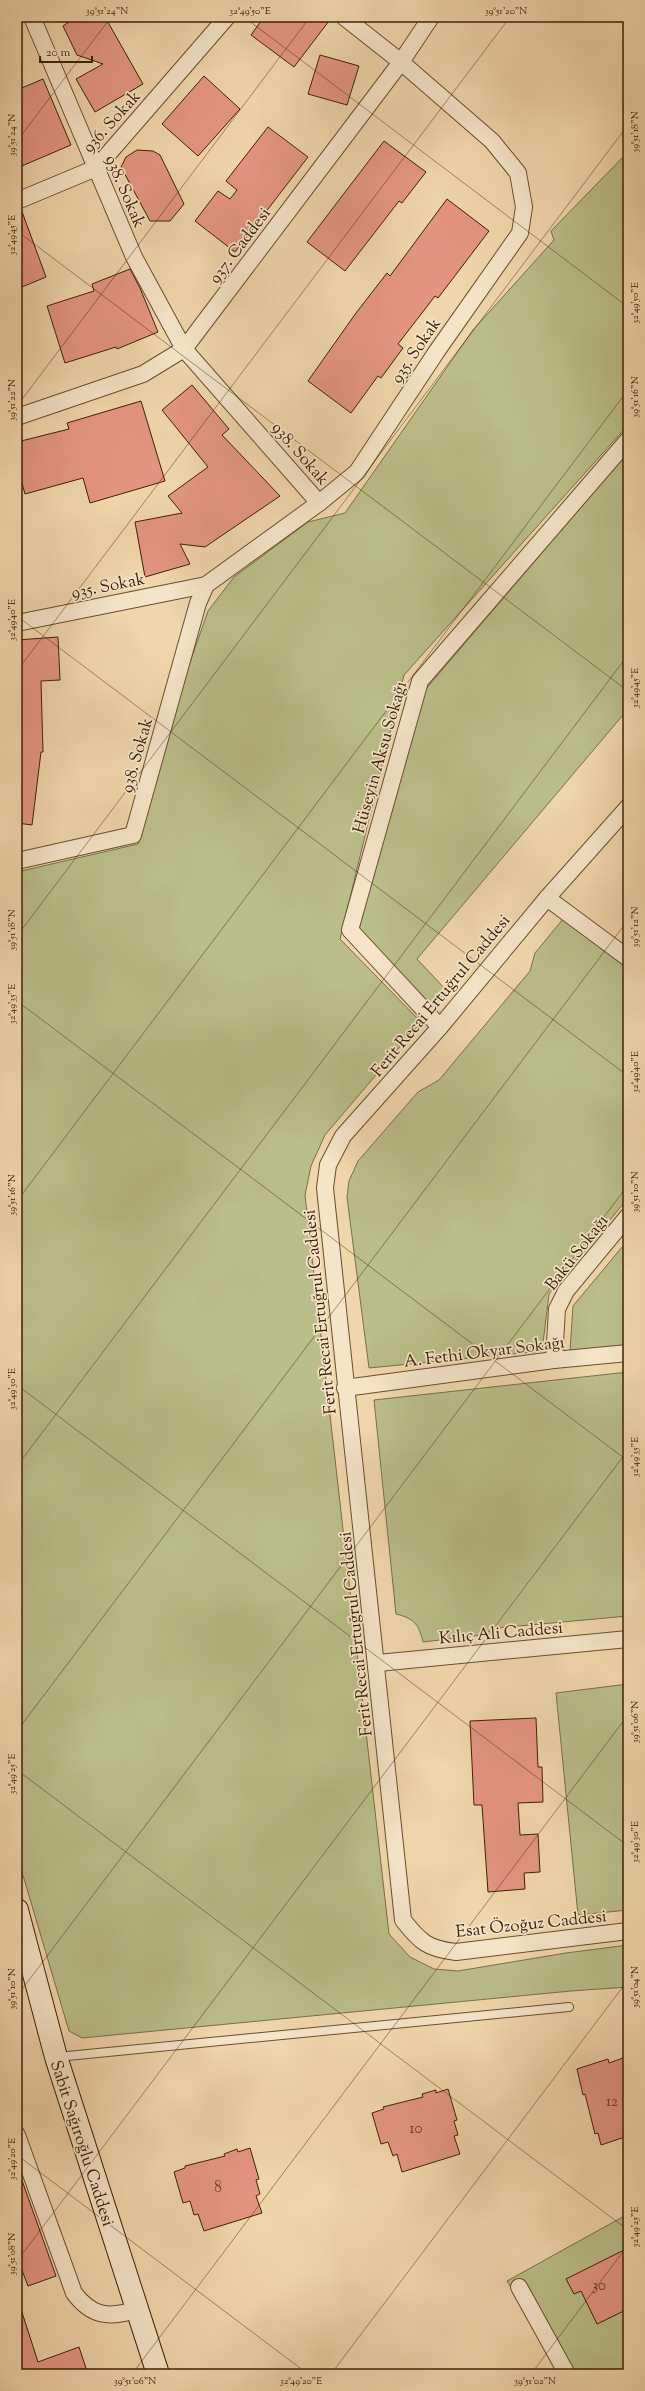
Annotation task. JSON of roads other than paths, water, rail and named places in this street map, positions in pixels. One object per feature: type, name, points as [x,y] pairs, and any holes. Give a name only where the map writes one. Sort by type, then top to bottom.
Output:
[{"type":"main road","name":"Sabit Sağıroğlu Caddesi","points":[[17,1910],[56,2057],[136,2310],[158,2374]]},
{"type":"street","name":"938. Sokak","points":[[17,862],[133,835],[196,610],[206,585],[319,502],[184,349],[134,256],[32,17]]},
{"type":"street","name":"936. Sokak","points":[[17,201],[96,168],[227,17]]},
{"type":"street","name":"935. Sokak","points":[[319,502],[357,472],[437,351],[520,233],[524,207],[518,173],[492,141],[401,62],[344,17]]},
{"type":"street","name":"937. Caddesi","points":[[17,417],[143,374],[184,349],[401,62],[431,17]]},
{"type":"street","name":"Hüseyin Aksu Sokağı","points":[[440,1028],[350,930],[420,681],[628,440]]},
{"type":"street","name":"935. Sokak","points":[[17,623],[206,585]]},
{"type":"street","name":"Ferit Recai Ertuğrul Caddesi","points":[[403,1920],[378,1662],[345,1388],[325,1188],[328,1165],[343,1136],[440,1028],[547,898],[628,807]]},
{"type":"street","points":[[547,898],[628,958]]},
{"type":"street","name":"Bakü Sokağı","points":[[554,1360],[557,1308],[566,1290],[628,1216]]},
{"type":"street","name":"A. Fethi Okyar Sokağı","points":[[345,1388],[554,1360],[628,1353]]},
{"type":"street","name":"Kılıç Ali Caddesi","points":[[378,1662],[628,1639]]},
{"type":"street","name":"Esat Özoğuz Caddesi","points":[[403,1920],[416,1936],[436,1950],[456,1952],[628,1931]]},
{"type":"street","points":[[17,2135],[74,2293],[81,2302],[107,2315],[116,2316],[136,2310]]},
{"type":"street","points":[[519,2287],[567,2374]]},
{"type":"lane","points":[[56,2057],[569,2007]]}]
